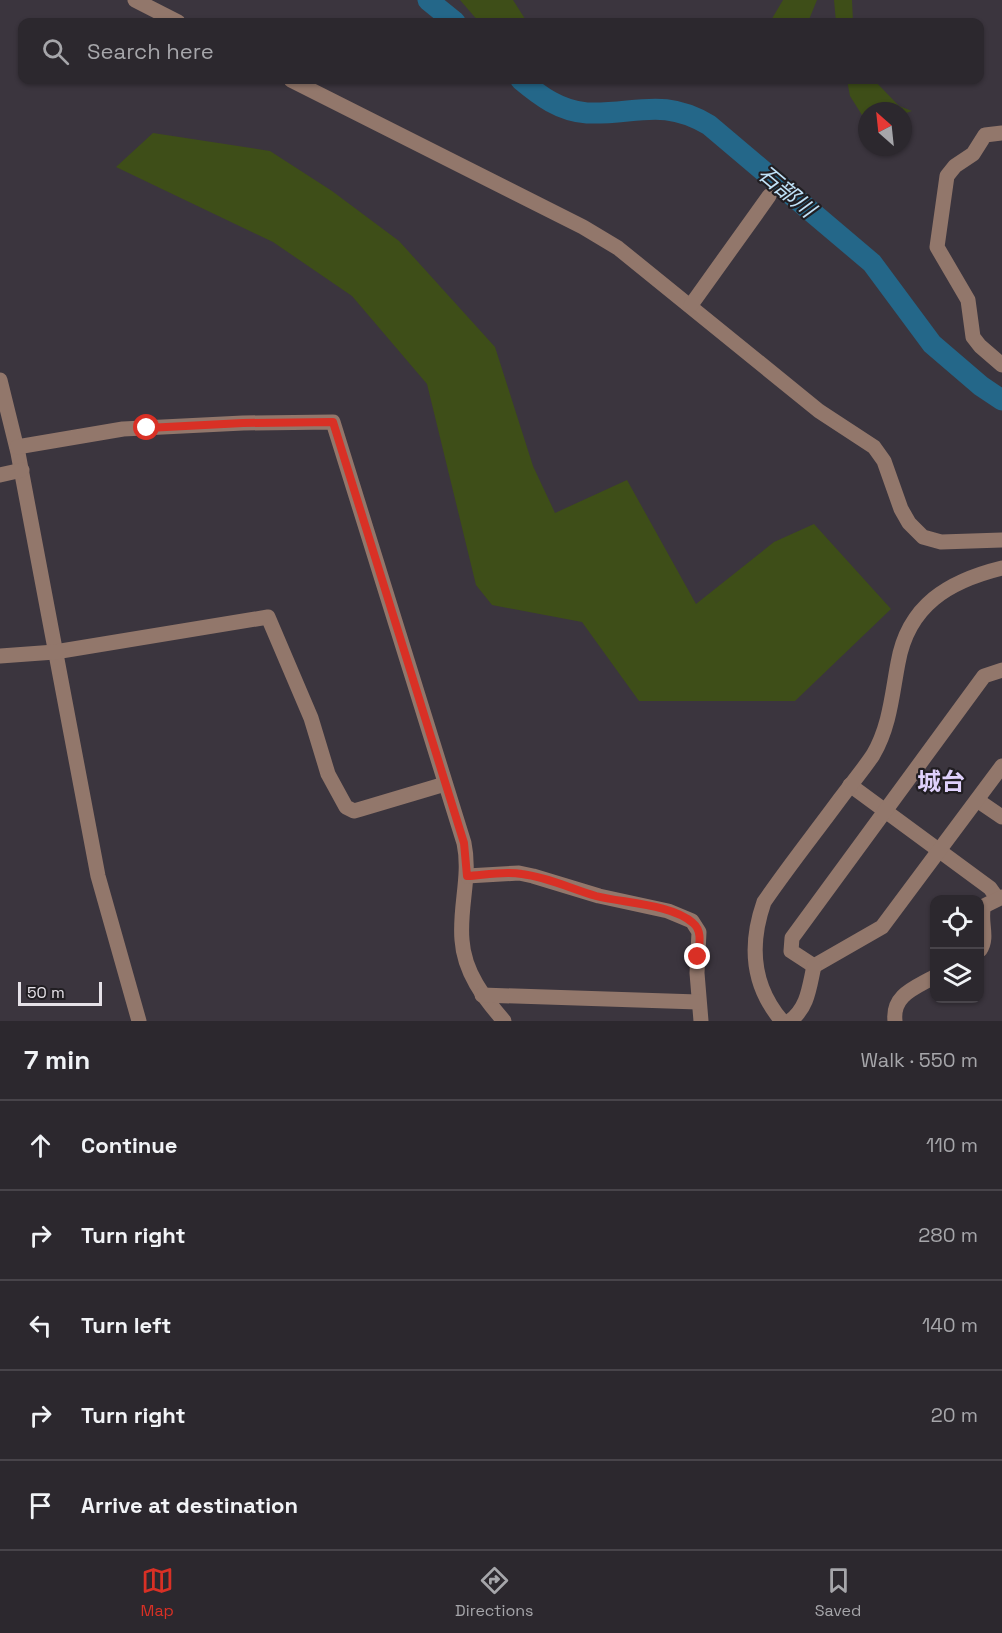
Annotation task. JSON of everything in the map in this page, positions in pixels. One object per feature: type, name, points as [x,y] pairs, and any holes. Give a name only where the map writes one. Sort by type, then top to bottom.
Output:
[{"type":"street","points":[[135,0],[170,18]]},
{"type":"street","points":[[299,84],[583,227],[618,248],[819,411],[880,453],[900,509],[909,523],[923,537],[941,542],[1002,540]]},
{"type":"street","points":[[1002,133],[991,132],[985,135],[973,154],[955,166],[947,176],[937,248],[968,300],[973,337],[1002,365]]},
{"type":"street","points":[[691,305],[769,196]]},
{"type":"street","points":[[0,380],[22,470],[98,876],[139,1021]]},
{"type":"street","points":[[17,447],[123,429],[243,423],[333,422],[464,843],[467,876],[462,939],[468,965],[482,995],[504,1021]]},
{"type":"street","points":[[0,475],[22,470]]},
{"type":"street","points":[[782,1021],[771,1008],[755,969],[754,948],[757,924],[764,902],[873,754],[894,695],[903,640],[915,619],[933,598],[951,585],[975,575],[1002,568]]},
{"type":"street","points":[[0,657],[55,652],[268,617],[311,718],[328,774],[346,807],[354,811],[445,784]]},
{"type":"street","points":[[814,966],[792,951],[792,938],[984,676],[1002,670]]},
{"type":"street","points":[[790,1021],[800,1014],[806,1003],[814,966],[882,927],[1002,766]]},
{"type":"street","points":[[850,785],[990,888],[1000,898],[984,906],[981,914],[985,926],[980,949]]},
{"type":"street","points":[[977,800],[1002,817]]},
{"type":"street","points":[[467,876],[519,873],[598,896],[682,916],[692,921],[699,932],[698,1002],[701,1021]]},
{"type":"street","points":[[895,1021],[897,1002],[902,996],[930,979]]},
{"type":"street","points":[[482,995],[698,1002]]},
{"type":"green space","points":[[460,0],[513,0],[524,18],[476,18]]},
{"type":"green space","points":[[783,0],[817,0],[810,18],[772,18]]},
{"type":"green space","points":[[834,0],[852,0],[853,18],[836,18]]},
{"type":"green space","points":[[848,84],[878,84],[895,102],[858,102],[858,109],[850,96]]},
{"type":"green space","points":[[153,133],[270,151],[332,191],[399,241],[495,347],[533,466],[555,513],[627,480],[696,604],[774,542],[814,524],[891,609],[795,701],[639,701],[582,622],[492,605],[476,585],[427,384],[352,296],[273,242],[116,167]]},
{"type":"waterway","name":"石部川","points":[[428,0],[450,18]]},
{"type":"waterway","name":"石部川","points":[[526,84],[551,102],[577,112],[604,113],[662,109],[692,117],[709,125],[872,263],[932,344],[981,386],[1002,400]]},
{"type":"district","name":"城台","points":[[941,781]]},
{"type":"route","points":[[147,428],[243,423],[333,422],[464,843],[467,856],[467,876],[519,873],[598,896],[668,911],[692,921],[696,926],[700,942],[698,957]]}]
